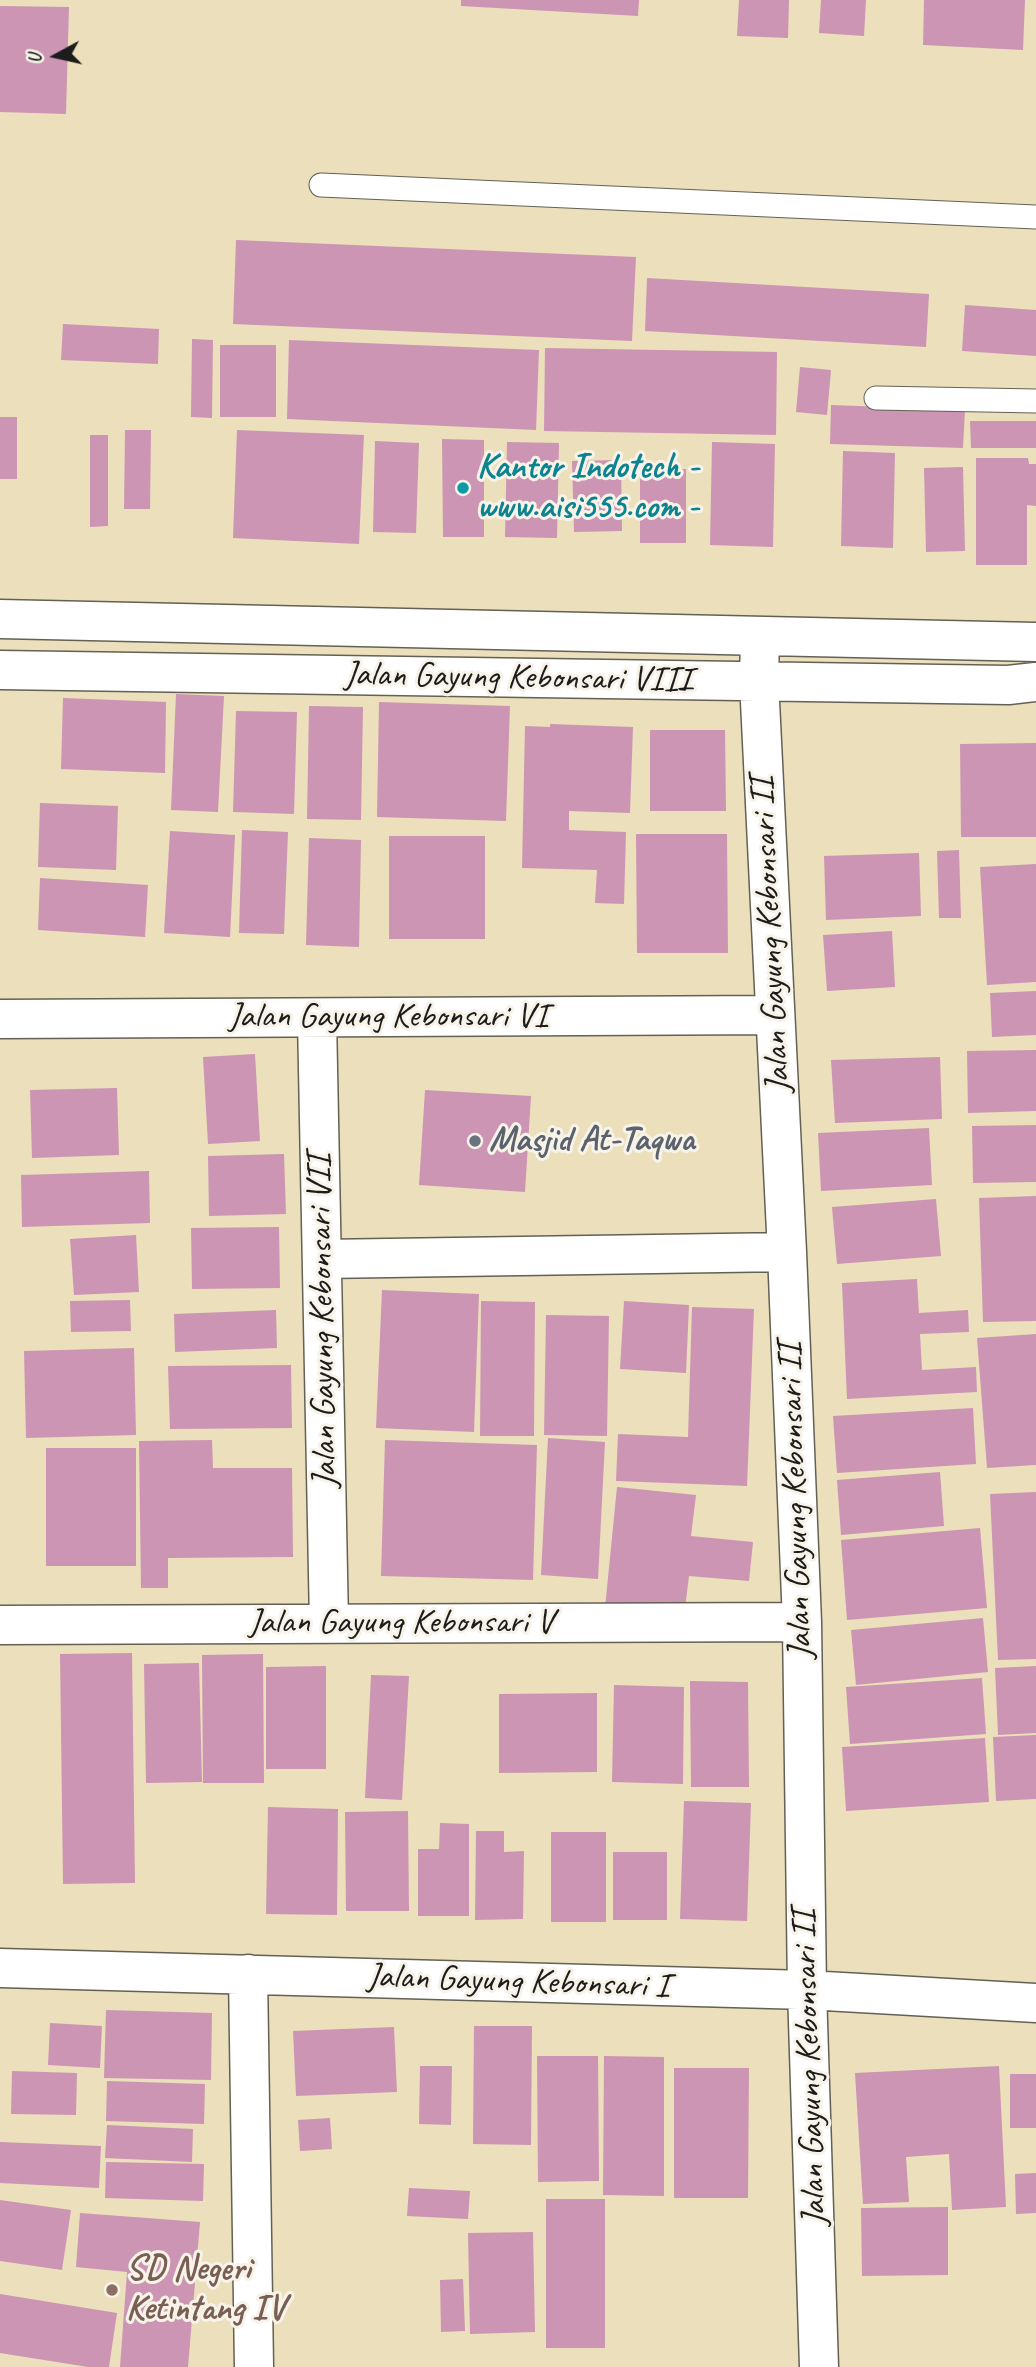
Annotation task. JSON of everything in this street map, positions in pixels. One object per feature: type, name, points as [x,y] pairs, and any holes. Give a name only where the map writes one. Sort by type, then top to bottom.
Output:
[{"type":"street","name":"Jalan Gayung Kebonsari VIII","points":[[0,619],[1036,642]]},
{"type":"street","name":"Jalan Gayung Kebonsari II","points":[[760,636],[759,681],[788,1252],[802,1622],[807,1990],[819,2367]]},
{"type":"street","name":"Jalan Gayung Kebonsari VIII","points":[[0,670],[1008,685],[1036,682]]},
{"type":"street","name":"Jalan Gayung Kebonsari VI","points":[[0,1019],[775,1015]]},
{"type":"street","name":"Jalan Gayung Kebonsari VII","points":[[317,1018],[329,1624]]},
{"type":"street","points":[[322,1259],[788,1252]]},
{"type":"street","name":"Jalan Gayung Kebonsari V","points":[[0,1625],[802,1622]]},
{"type":"street","name":"Jalan Gayung Kebonsari I","points":[[0,1968],[807,1990],[1036,2003]]},
{"type":"street","points":[[248,1974],[254,2367]]},
{"type":"lane","points":[[321,186],[1036,217]]},
{"type":"lane","points":[[876,398],[1036,401]]},
{"type":"building","points":[[461,0],[639,0],[638,16],[461,6]]},
{"type":"building","points":[[739,0],[789,0],[788,38],[737,36]]},
{"type":"building","points":[[821,0],[866,0],[864,36],[819,33]]},
{"type":"building","points":[[924,0],[1025,0],[1023,50],[923,45]]},
{"type":"building","points":[[0,6],[69,7],[66,114],[0,112]]},
{"type":"building","points":[[236,240],[636,257],[632,341],[233,324]]},
{"type":"building","points":[[647,278],[929,294],[926,347],[645,331]]},
{"type":"building","points":[[965,305],[1036,310],[1036,356],[962,351]]},
{"type":"building","points":[[63,324],[159,329],[158,364],[61,360]]},
{"type":"building","points":[[192,339],[213,340],[212,418],[191,417]]},
{"type":"building","points":[[289,340],[539,350],[536,430],[287,419]]},
{"type":"building","points":[[220,345],[276,345],[276,417],[220,417]]},
{"type":"building","points":[[545,348],[777,352],[776,435],[544,431]]},
{"type":"building","points":[[800,367],[831,370],[827,415],[796,412]]},
{"type":"building","points":[[831,405],[965,410],[963,448],[830,444]]},
{"type":"building","points":[[0,417],[17,417],[17,479],[0,479]]},
{"type":"building","points":[[970,421],[1036,421],[1036,448],[971,448]]},
{"type":"building","points":[[125,430],[151,430],[150,509],[124,509]]},
{"type":"building","points":[[237,430],[364,435],[359,544],[233,538]]},
{"type":"building","points":[[90,435],[108,435],[108,526],[90,527]]},
{"type":"building","name":"Kantor Indotech - www.aisi555.com -","points":[[442,439],[484,440],[484,537],[443,537]]},
{"type":"building","points":[[375,441],[419,443],[416,533],[373,532]]},
{"type":"building","points":[[507,442],[559,443],[557,538],[505,537]]},
{"type":"building","points":[[712,442],[775,444],[773,547],[710,545]]},
{"type":"building","points":[[843,451],[895,453],[893,548],[841,546]]},
{"type":"building","points":[[976,458],[1028,458],[1029,464],[1036,464],[1036,506],[1027,505],[1027,565],[976,565]]},
{"type":"building","points":[[621,460],[622,531],[574,532],[572,461]]},
{"type":"building","points":[[963,467],[965,551],[926,552],[924,468]]},
{"type":"building","points":[[686,469],[686,543],[640,543],[640,470]]},
{"type":"building","points":[[176,694],[224,696],[218,812],[171,810]]},
{"type":"building","points":[[63,698],[166,702],[165,773],[61,769]]},
{"type":"building","points":[[379,702],[510,706],[506,821],[377,817]]},
{"type":"building","points":[[309,706],[363,707],[361,820],[307,819]]},
{"type":"building","points":[[236,711],[297,712],[294,814],[233,812]]},
{"type":"building","points":[[550,724],[633,727],[630,813],[569,811],[569,830],[626,832],[624,904],[595,903],[597,870],[522,868],[525,726],[550,727]]},
{"type":"building","points":[[650,730],[725,730],[726,811],[650,811]]},
{"type":"building","points":[[1036,743],[1036,837],[961,837],[960,744]]},
{"type":"building","points":[[40,803],[118,806],[116,870],[38,867]]},
{"type":"building","points":[[242,830],[288,832],[284,934],[239,933]]},
{"type":"building","points":[[170,831],[235,835],[230,937],[164,933]]},
{"type":"building","points":[[636,834],[727,834],[728,953],[637,953]]},
{"type":"building","points":[[389,836],[485,836],[485,939],[389,939]]},
{"type":"building","points":[[309,838],[361,840],[359,947],[306,945]]},
{"type":"building","points":[[959,850],[961,918],[939,918],[937,851]]},
{"type":"building","points":[[919,853],[921,916],[826,920],[824,856]]},
{"type":"building","points":[[1036,864],[1036,982],[987,985],[980,867]]},
{"type":"building","points":[[40,878],[148,885],[145,937],[38,930]]},
{"type":"building","points":[[892,931],[895,987],[827,991],[823,935]]},
{"type":"building","points":[[1036,991],[1036,1035],[992,1037],[990,993]]},
{"type":"building","points":[[1036,1050],[1036,1111],[968,1113],[967,1051]]},
{"type":"building","points":[[255,1054],[260,1141],[208,1144],[203,1057]]},
{"type":"building","points":[[940,1057],[942,1119],[835,1123],[831,1060]]},
{"type":"building","points":[[117,1088],[119,1155],[32,1158],[30,1090]]},
{"type":"building","name":"Masjid At-Taqwa","points":[[425,1090],[531,1096],[525,1192],[419,1185]]},
{"type":"building","points":[[1036,1125],[1036,1182],[973,1183],[972,1126]]},
{"type":"building","points":[[929,1128],[932,1185],[821,1191],[818,1133]]},
{"type":"building","points":[[284,1154],[286,1214],[209,1216],[208,1156]]},
{"type":"building","points":[[149,1171],[150,1223],[22,1227],[21,1175]]},
{"type":"building","points":[[1036,1196],[1036,1321],[983,1322],[979,1198]]},
{"type":"building","points":[[936,1199],[941,1256],[837,1264],[832,1207]]},
{"type":"building","points":[[279,1227],[280,1288],[192,1289],[191,1228]]},
{"type":"building","points":[[136,1235],[139,1292],[74,1295],[70,1239]]},
{"type":"building","points":[[917,1279],[919,1313],[968,1310],[969,1332],[920,1334],[922,1370],[976,1367],[977,1392],[847,1399],[842,1283]]},
{"type":"building","points":[[382,1290],[479,1294],[474,1432],[376,1428]]},
{"type":"building","points":[[130,1300],[131,1331],[71,1332],[70,1301]]},
{"type":"building","points":[[481,1301],[535,1302],[534,1436],[480,1436]]},
{"type":"building","points":[[624,1301],[689,1305],[686,1373],[620,1369]]},
{"type":"building","points":[[692,1307],[754,1309],[747,1486],[616,1481],[618,1434],[688,1437]]},
{"type":"building","points":[[276,1310],[277,1348],[175,1352],[174,1314]]},
{"type":"building","points":[[546,1315],[609,1316],[607,1436],[544,1435]]},
{"type":"building","points":[[1036,1334],[1036,1465],[987,1468],[977,1338]]},
{"type":"building","points":[[134,1348],[136,1435],[26,1438],[24,1351]]},
{"type":"building","points":[[291,1365],[292,1428],[170,1429],[168,1366]]},
{"type":"building","points":[[973,1408],[976,1464],[837,1473],[833,1416]]},
{"type":"building","points":[[548,1438],[605,1442],[598,1579],[541,1575]]},
{"type":"building","points":[[212,1440],[213,1468],[292,1468],[293,1557],[168,1558],[168,1588],[141,1588],[139,1441]]},
{"type":"building","points":[[385,1440],[537,1445],[533,1580],[381,1576]]},
{"type":"building","points":[[46,1448],[136,1448],[136,1566],[46,1566]]},
{"type":"building","points":[[940,1472],[944,1526],[841,1535],[837,1480]]},
{"type":"building","points":[[617,1487],[696,1495],[691,1536],[753,1542],[749,1581],[689,1576],[684,1616],[605,1608]]},
{"type":"building","points":[[1036,1492],[1036,1659],[998,1660],[990,1494]]},
{"type":"building","points":[[980,1528],[987,1608],[847,1620],[841,1540]]},
{"type":"building","points":[[983,1618],[988,1672],[856,1685],[851,1630]]},
{"type":"building","points":[[132,1653],[135,1883],[63,1884],[60,1654]]},
{"type":"building","points":[[263,1654],[264,1783],[203,1783],[202,1655]]},
{"type":"building","points":[[199,1663],[202,1782],[146,1783],[144,1664]]},
{"type":"building","points":[[326,1666],[326,1769],[266,1769],[266,1667]]},
{"type":"building","points":[[1036,1666],[1036,1733],[998,1735],[995,1668]]},
{"type":"building","points":[[371,1675],[409,1676],[402,1800],[365,1798]]},
{"type":"building","points":[[982,1678],[986,1734],[850,1744],[846,1687]]},
{"type":"building","points":[[690,1681],[748,1682],[749,1787],[691,1787]]},
{"type":"building","points":[[614,1685],[684,1687],[683,1784],[612,1782]]},
{"type":"building","points":[[597,1693],[597,1772],[499,1773],[499,1694]]},
{"type":"building","points":[[1036,1735],[1036,1799],[996,1801],[993,1737]]},
{"type":"building","points":[[985,1738],[989,1802],[846,1811],[842,1747]]},
{"type":"building","points":[[684,1801],[751,1803],[747,1921],[680,1919]]},
{"type":"building","points":[[268,1807],[338,1809],[337,1915],[266,1914]]},
{"type":"building","points":[[408,1811],[409,1911],[346,1911],[345,1812]]},
{"type":"building","points":[[440,1823],[469,1824],[469,1916],[418,1916],[418,1849],[439,1849]]},
{"type":"building","points":[[476,1831],[504,1831],[504,1852],[524,1851],[523,1919],[475,1920]]},
{"type":"building","points":[[551,1832],[606,1832],[606,1922],[551,1922]]},
{"type":"building","points":[[613,1852],[667,1852],[667,1920],[613,1920]]},
{"type":"building","points":[[106,2010],[212,2013],[211,2080],[104,2078]]},
{"type":"building","points":[[50,2023],[102,2026],[100,2068],[48,2065]]},
{"type":"building","points":[[474,2026],[532,2026],[531,2145],[473,2144]]},
{"type":"building","points":[[394,2027],[397,2092],[296,2096],[293,2031]]},
{"type":"building","points":[[537,2056],[598,2056],[599,2181],[538,2182]]},
{"type":"building","points":[[604,2056],[664,2057],[664,2196],[603,2195]]},
{"type":"building","points":[[420,2066],[452,2066],[451,2125],[419,2124]]},
{"type":"building","points":[[999,2066],[1006,2207],[952,2210],[949,2154],[906,2157],[909,2202],[863,2204],[855,2073]]},
{"type":"building","points":[[674,2068],[749,2068],[748,2198],[674,2198]]},
{"type":"building","points":[[12,2071],[77,2073],[76,2115],[11,2114]]},
{"type":"building","points":[[1010,2074],[1036,2074],[1036,2128],[1010,2128]]},
{"type":"building","points":[[107,2081],[205,2084],[204,2124],[106,2121]]},
{"type":"building","points":[[330,2118],[332,2149],[300,2151],[298,2120]]},
{"type":"building","points":[[107,2125],[193,2129],[192,2162],[105,2158]]},
{"type":"building","points":[[0,2142],[101,2146],[99,2188],[0,2183]]},
{"type":"building","points":[[106,2162],[204,2164],[203,2201],[105,2198]]},
{"type":"building","points":[[1036,2173],[1036,2213],[1016,2214],[1015,2174]]},
{"type":"building","points":[[409,2188],[470,2191],[468,2219],[407,2216]]},
{"type":"building","points":[[546,2199],[605,2199],[605,2348],[546,2348]]},
{"type":"building","points":[[0,2200],[71,2210],[62,2270],[0,2261]]},
{"type":"building","points":[[948,2207],[948,2275],[862,2276],[861,2208]]},
{"type":"building","points":[[80,2213],[200,2222],[188,2367],[120,2367],[127,2272],[76,2267]]},
{"type":"building","points":[[533,2232],[535,2332],[470,2334],[468,2233]]},
{"type":"building","points":[[463,2279],[465,2331],[441,2332],[440,2280]]},
{"type":"building","points":[[0,2294],[117,2313],[109,2367],[88,2367],[0,2353]]},
{"type":"place","name":"Kantor Indotech - www.aisi555.com -","points":[[463,488]]},
{"type":"place","name":"Masjid At-Taqwa","points":[[475,1141]]},
{"type":"place","name":"SD Negeri Ketintang IV","points":[[112,2290]]}]
